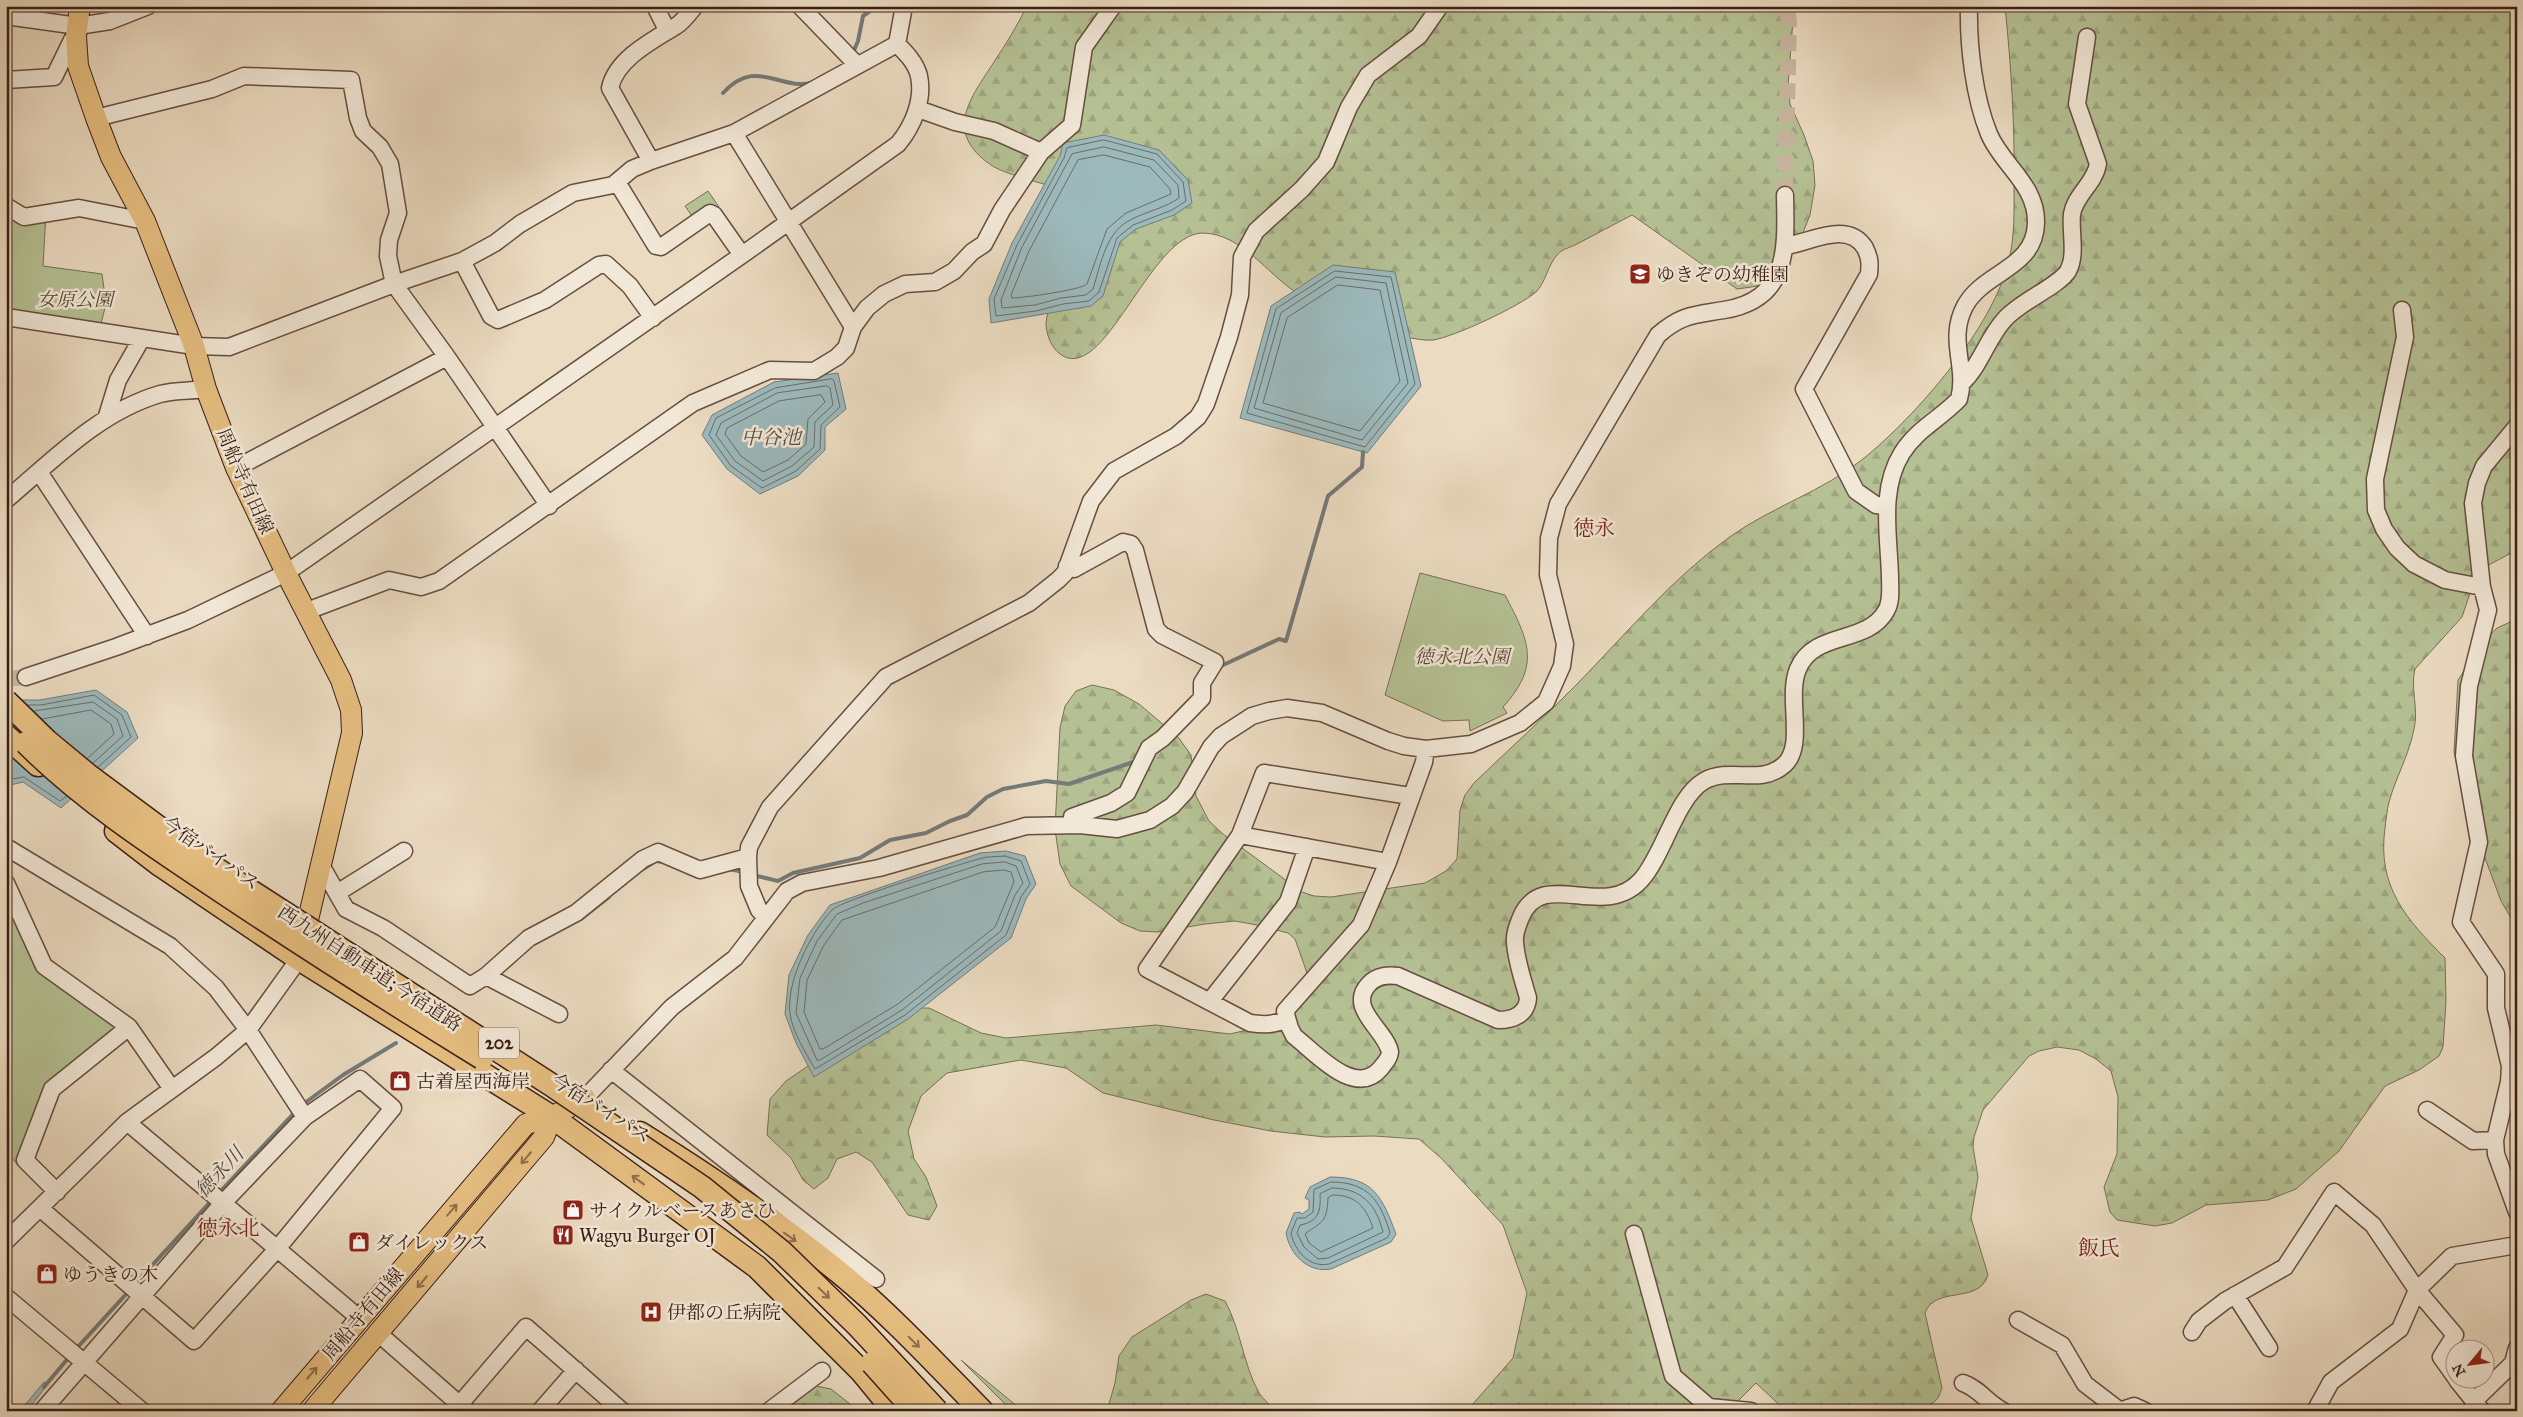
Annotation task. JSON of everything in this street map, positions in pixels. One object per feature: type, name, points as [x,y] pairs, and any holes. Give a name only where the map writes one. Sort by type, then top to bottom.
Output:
[{"type":"highway","name":"今宿バイパス","points":[[6,688],[65,745],[104,778],[179,832],[308,919],[694,1167],[840,1273],[900,1327],[982,1411]]},
{"type":"highway","name":"西九州自動車道;今宿道路","points":[[6,701],[47,741],[88,775],[204,861],[565,1094],[702,1186],[782,1252],[857,1325],[937,1411]]},
{"type":"highway","name":"西九州自動車道;今宿道路","points":[[6,723],[76,787],[188,869],[356,981],[542,1096],[696,1200],[774,1266],[848,1337],[915,1411]]},
{"type":"highway","name":"今宿バイパス","points":[[6,736],[72,796],[160,865],[299,959],[552,1117],[757,1267],[862,1372],[894,1411]]},
{"type":"main road","name":"周船寺有田線","points":[[78,24],[78,66],[111,157],[145,221],[194,346],[206,389],[236,468],[286,574],[341,680],[351,710],[352,734],[299,959]]},
{"type":"main road","name":"周船寺有田線","points":[[281,1411],[526,1124],[552,1117],[585,1098]]},
{"type":"main road","name":"周船寺有田線","points":[[312,1411],[544,1138],[552,1117]]},
{"type":"street","points":[[6,16],[78,24],[110,21],[148,6]]},
{"type":"street","points":[[655,6],[667,30]]},
{"type":"street","points":[[651,161],[610,88],[612,80],[640,46],[678,25],[695,6]]},
{"type":"street","points":[[800,6],[857,65]]},
{"type":"street","points":[[897,44],[904,6]]},
{"type":"street","points":[[306,611],[389,580],[421,587],[429,586],[548,506],[693,403],[770,370],[814,371],[837,358],[846,348],[853,327],[867,308],[884,294],[905,284],[935,282],[954,271],[972,252],[984,244],[1002,210],[1041,152],[1072,125],[1084,48],[1113,6]]},
{"type":"street","points":[[766,918],[759,910],[748,880],[748,860],[749,847],[770,807],[886,677],[1030,603],[1058,580],[1067,566],[1091,501],[1114,471],[1176,436],[1198,417],[1206,404],[1229,337],[1240,295],[1242,257],[1256,232],[1302,189],[1326,162],[1349,107],[1368,75],[1419,36],[1440,6]]},
{"type":"street","points":[[1426,749],[1424,762],[1410,796],[1388,862],[1361,924],[1286,1011],[1294,1036],[1342,1074],[1362,1080],[1378,1072],[1390,1052],[1367,1016],[1363,1005],[1365,990],[1370,983],[1382,976],[1398,976],[1498,1020],[1507,1020],[1522,1013],[1527,1007],[1528,998],[1515,938],[1516,928],[1530,903],[1545,893],[1606,898],[1626,890],[1643,878],[1696,786],[1718,776],[1765,775],[1773,773],[1787,763],[1795,747],[1792,701],[1794,678],[1802,660],[1814,648],[1872,625],[1885,614],[1891,598],[1886,506],[1890,480],[1901,454],[1922,428],[1959,399],[1962,383],[1956,334],[1965,305],[1981,287],[2015,265],[2025,256],[2032,242],[2036,225],[2036,214],[2030,192],[1993,141],[1986,124],[1972,62],[1968,27],[1969,6]]},
{"type":"street","points":[[6,80],[54,77],[78,24]]},
{"type":"street","points":[[1962,383],[1970,375],[1984,348],[2004,320],[2025,301],[2056,282],[2067,272],[2071,260],[2072,212],[2079,198],[2096,174],[2098,164],[2077,104],[2087,37]]},
{"type":"street","points":[[6,317],[194,346],[229,347],[394,284],[462,261],[495,243],[520,224],[573,193],[613,185],[632,169],[734,133],[897,44]]},
{"type":"street","points":[[26,677],[188,620],[286,574],[653,318],[898,144],[907,133],[918,108],[919,76],[912,59],[897,44]]},
{"type":"street","points":[[96,118],[212,89],[244,76],[350,80],[358,118],[364,131],[380,146],[390,164],[398,213],[389,240],[388,256],[394,284],[447,357],[548,506]]},
{"type":"street","points":[[918,108],[955,122],[994,130],[1041,152]]},
{"type":"street","points":[[734,133],[853,327]]},
{"type":"street","points":[[617,182],[656,246],[661,247],[710,213],[714,215],[742,255]]},
{"type":"street","points":[[585,1098],[672,1007],[735,958],[787,891],[802,883],[879,868],[1026,826],[1072,825],[1117,829],[1133,826],[1161,815],[1185,792],[1210,747],[1222,736],[1252,716],[1269,711],[1287,708],[1322,713],[1388,741],[1404,746],[1426,749],[1452,748],[1488,738],[1520,723],[1546,702],[1562,666],[1565,644],[1548,575],[1547,557],[1552,522],[1566,488],[1658,335],[1673,322],[1688,316],[1742,306],[1758,298],[1772,286],[1780,273],[1786,246],[1785,194]]},
{"type":"street","points":[[6,206],[24,217],[79,208],[145,221]]},
{"type":"street","points":[[1786,246],[1842,233],[1852,235],[1861,242],[1871,259],[1869,274],[1804,389],[1856,491],[1876,505],[1886,506]]},
{"type":"street","points":[[462,261],[492,316],[498,320],[545,300],[600,264],[606,264],[630,286],[653,318]]},
{"type":"street","points":[[2402,310],[2404,337],[2375,479],[2376,510],[2384,530],[2397,548],[2414,564],[2445,580],[2482,587]]},
{"type":"street","points":[[106,419],[118,380],[142,338]]},
{"type":"street","points":[[236,468],[447,357]]},
{"type":"street","points":[[6,500],[93,427],[127,406],[161,394],[206,389]]},
{"type":"street","points":[[2517,426],[2484,466],[2477,483],[2473,503],[2482,587],[2488,610],[2469,686],[2464,756],[2479,842],[2460,922],[2496,974],[2496,1008],[2510,1066],[2509,1082],[2495,1140],[2496,1154],[2517,1212]]},
{"type":"street","points":[[39,472],[147,636]]},
{"type":"street","points":[[1067,566],[1074,569],[1123,542],[1131,544],[1135,550],[1156,629],[1162,635],[1215,662],[1202,683],[1202,698],[1147,755],[1127,793],[1111,803],[1072,817],[1072,825]]},
{"type":"street","points":[[1287,1019],[1277,1024],[1263,1025],[1250,1023],[1147,969],[1240,835],[1264,774],[1410,796]]},
{"type":"street","points":[[1240,835],[1388,862]]},
{"type":"street","points":[[6,847],[170,946],[216,988],[248,1030],[305,1117]]},
{"type":"street","points":[[1210,1001],[1288,902],[1307,847]]},
{"type":"street","points":[[337,893],[404,851]]},
{"type":"street","points":[[322,867],[346,909],[383,928],[470,986],[486,976],[529,938],[576,913],[643,859],[658,852],[700,870],[748,860]]},
{"type":"street","points":[[6,883],[44,966],[129,1027],[172,1089]]},
{"type":"street","points":[[6,1241],[41,1209],[127,1122],[216,1057],[248,1030],[299,959]]},
{"type":"street","points":[[486,976],[559,1014]]},
{"type":"street","points":[[57,1192],[25,1160],[52,1089],[129,1027]]},
{"type":"street","points":[[612,1070],[876,1279]]},
{"type":"street","points":[[41,1209],[140,1296],[194,1341],[277,1249],[393,1108],[360,1079],[305,1117],[223,1203],[140,1296],[42,1411]]},
{"type":"street","points":[[2427,1110],[2473,1141],[2495,1140]]},
{"type":"street","points":[[127,1122],[359,1318]]},
{"type":"street","points":[[2192,1332],[2198,1321],[2235,1295],[2285,1266],[2334,1192],[2373,1224],[2416,1290],[2455,1335],[2452,1340]]},
{"type":"street","points":[[1634,1234],[1673,1376],[1709,1407],[1751,1411]]},
{"type":"street","points":[[2315,1411],[2331,1382],[2400,1329],[2416,1290],[2452,1256],[2517,1245]]},
{"type":"street","points":[[2235,1295],[2270,1348]]},
{"type":"street","points":[[6,1296],[142,1411]]},
{"type":"street","points":[[2018,1320],[2062,1345],[2085,1384],[2119,1411],[2134,1406],[2145,1411]]},
{"type":"street","points":[[378,1333],[464,1408],[526,1327],[622,1411]]},
{"type":"street","points":[[2465,1390],[2478,1406],[2513,1364],[2517,1348]]},
{"type":"street","points":[[2446,1349],[2441,1357],[2446,1364]]},
{"type":"street","points":[[540,1411],[576,1370]]},
{"type":"street","points":[[769,1411],[822,1371]]},
{"type":"street","points":[[1963,1383],[1974,1387],[1989,1404],[2003,1411]]},
{"type":"green space","points":[[1027,6],[1794,6],[1788,86],[1790,104],[1813,161],[1815,185],[1810,215],[1802,235],[1776,269],[1758,286],[1737,289],[1632,215],[1560,252],[1539,288],[1528,298],[1502,313],[1471,327],[1433,340],[1384,331],[1325,308],[1286,285],[1242,247],[1217,235],[1203,233],[1183,240],[1164,257],[1111,330],[1093,349],[1077,358],[1060,354],[1050,340],[1046,323],[1053,288],[1056,188],[1013,175],[991,165],[976,153],[968,140],[965,128],[970,102]]},
{"type":"green space","points":[[2005,6],[2517,6],[2517,550],[2481,569],[2475,578],[2462,617],[2415,669],[2413,684],[2416,714],[2414,729],[2389,802],[2385,828],[2384,849],[2386,868],[2390,885],[2397,901],[2418,930],[2445,958],[2446,1001],[2443,1047],[2439,1056],[2419,1070],[2385,1086],[2339,1151],[2296,1189],[2268,1200],[2206,1205],[2172,1223],[2155,1226],[2117,1220],[2110,1212],[2104,1187],[2117,1154],[2118,1097],[2111,1071],[2096,1059],[2079,1050],[2057,1047],[2039,1051],[2029,1056],[1983,1110],[1974,1137],[1973,1147],[1978,1177],[1971,1218],[1988,1275],[1983,1284],[1976,1290],[1938,1299],[1930,1305],[1925,1313],[1942,1388],[1938,1398],[1925,1411],[1786,1411],[1756,1383],[1738,1401],[1745,1411],[1463,1411],[1472,1405],[1513,1358],[1527,1293],[1503,1225],[1441,1158],[1419,1139],[1374,1136],[1325,1137],[1271,1131],[1214,1120],[1103,1093],[1066,1068],[1021,1060],[947,1073],[921,1096],[908,1131],[914,1159],[926,1177],[937,1206],[929,1220],[908,1215],[872,1162],[856,1152],[837,1159],[828,1178],[814,1189],[803,1180],[791,1158],[767,1135],[770,1099],[786,1081],[874,1021],[906,1008],[929,1008],[981,1033],[1006,1038],[1156,1025],[1230,1034],[1247,1030],[1269,1020],[1298,999],[1306,985],[1307,973],[1295,939],[1288,933],[1235,921],[1158,932],[1140,931],[1121,923],[1071,886],[1060,864],[1055,829],[1060,728],[1065,706],[1076,691],[1092,685],[1114,690],[1139,704],[1178,737],[1191,755],[1196,796],[1209,821],[1223,834],[1302,892],[1314,896],[1331,897],[1425,883],[1446,871],[1457,859],[1460,810],[1465,795],[1474,783],[1564,697],[1670,588],[1709,552],[1763,516],[1848,470],[1884,441],[1928,395],[1970,342],[1987,314],[2000,286],[2009,260],[2012,241],[2014,213],[2013,117]]},
{"type":"green space","points":[[708,191],[719,207],[696,222],[685,206]]},
{"type":"green space","name":"女原公園","points":[[6,206],[46,213],[43,266],[102,274],[106,304],[99,331],[6,317]]},
{"type":"green space","name":"徳永北公園","points":[[1420,573],[1505,595],[1525,640],[1527,665],[1523,678],[1515,692],[1503,707],[1507,713],[1470,731],[1469,720],[1443,721],[1385,695]]},
{"type":"green space","points":[[2517,619],[2517,928],[2501,901],[2466,807],[2454,752],[2458,680],[2484,641],[2497,628]]},
{"type":"green space","points":[[6,892],[43,975],[119,1021],[116,1030],[45,1089],[19,1166],[6,1152]]},
{"type":"green space","points":[[1206,1294],[1225,1301],[1259,1393],[1275,1411],[1107,1411],[1115,1383],[1119,1356],[1132,1337],[1191,1300]]},
{"type":"green space","points":[[961,1360],[1023,1411],[1012,1411]]},
{"type":"green space","points":[[816,1386],[831,1389],[859,1411],[784,1411],[800,1395]]},
{"type":"water","points":[[1104,135],[1159,150],[1188,180],[1192,203],[1174,215],[1136,229],[1120,242],[1103,296],[1091,306],[991,323],[989,299],[1012,243],[1060,156],[1063,143]]},
{"type":"water","points":[[1333,265],[1395,272],[1421,386],[1367,453],[1240,418],[1271,306]]},
{"type":"water","name":"中谷池","points":[[838,373],[846,409],[825,427],[825,450],[798,476],[760,494],[727,469],[702,435],[712,415],[774,382]]},
{"type":"water","points":[[96,690],[127,712],[138,738],[61,808],[23,782],[6,786],[6,700],[40,700]]},
{"type":"water","points":[[1006,851],[1025,856],[1036,884],[1026,899],[1011,938],[908,1019],[814,1077],[796,1043],[785,1014],[789,975],[808,935],[830,905],[980,853]]},
{"type":"water","points":[[1330,1177],[1345,1178],[1367,1185],[1381,1200],[1396,1234],[1391,1242],[1331,1269],[1323,1270],[1301,1261],[1291,1248],[1286,1233],[1294,1213],[1300,1212],[1302,1214],[1309,1209],[1309,1200],[1305,1198],[1310,1187]]},
{"type":"water","points":[[44,1382],[48,1384],[27,1411],[20,1411]]},
{"type":"waterway","points":[[852,55],[858,41],[863,16],[877,6]]},
{"type":"waterway","points":[[723,93],[746,77],[767,77],[799,84],[811,83]]},
{"type":"waterway","points":[[1221,666],[1279,639],[1286,641],[1328,496],[1362,467],[1363,452]]},
{"type":"waterway","points":[[753,875],[778,881],[793,873],[860,858],[890,840],[926,833],[967,815],[987,797],[1003,789],[1046,781],[1069,784],[1136,761]]},
{"type":"waterway","points":[[643,869],[656,861],[664,862]]},
{"type":"waterway","points":[[729,869],[744,872]]},
{"type":"waterway","points":[[581,919],[609,897]]},
{"type":"waterway","name":"徳永川","points":[[302,1105],[343,1075],[396,1043]]},
{"type":"waterway","name":"徳永川","points":[[218,1194],[295,1112]]},
{"type":"waterway","name":"徳永川","points":[[135,1284],[213,1199]]},
{"type":"waterway","name":"徳永川","points":[[76,1349],[129,1291]]},
{"type":"waterway","name":"徳永川","points":[[44,1387],[70,1356]]},
{"type":"tunnel","points":[[1785,195],[1789,21],[1786,6]]},
{"type":"tunnel","points":[[6,679],[26,677]]},
{"type":"place","name":"ゆきぞの幼稚園","points":[[1640,274]]},
{"type":"place","name":"古着屋西海岸","points":[[400,1081]]},
{"type":"place","name":"サイクルベースあさひ","points":[[573,1210]]},
{"type":"place","name":"Wagyu Burger OJ","points":[[563,1235]]},
{"type":"place","name":"ダイレックス","points":[[359,1242]]},
{"type":"place","name":"ゆうきの木","points":[[47,1274]]},
{"type":"place","name":"伊都の丘病院","points":[[651,1312]]},
{"type":"district","name":"徳永","points":[[1594,528]]},
{"type":"district","name":"徳永北","points":[[228,1228]]},
{"type":"district","name":"飯氏","points":[[2099,1248]]}]
